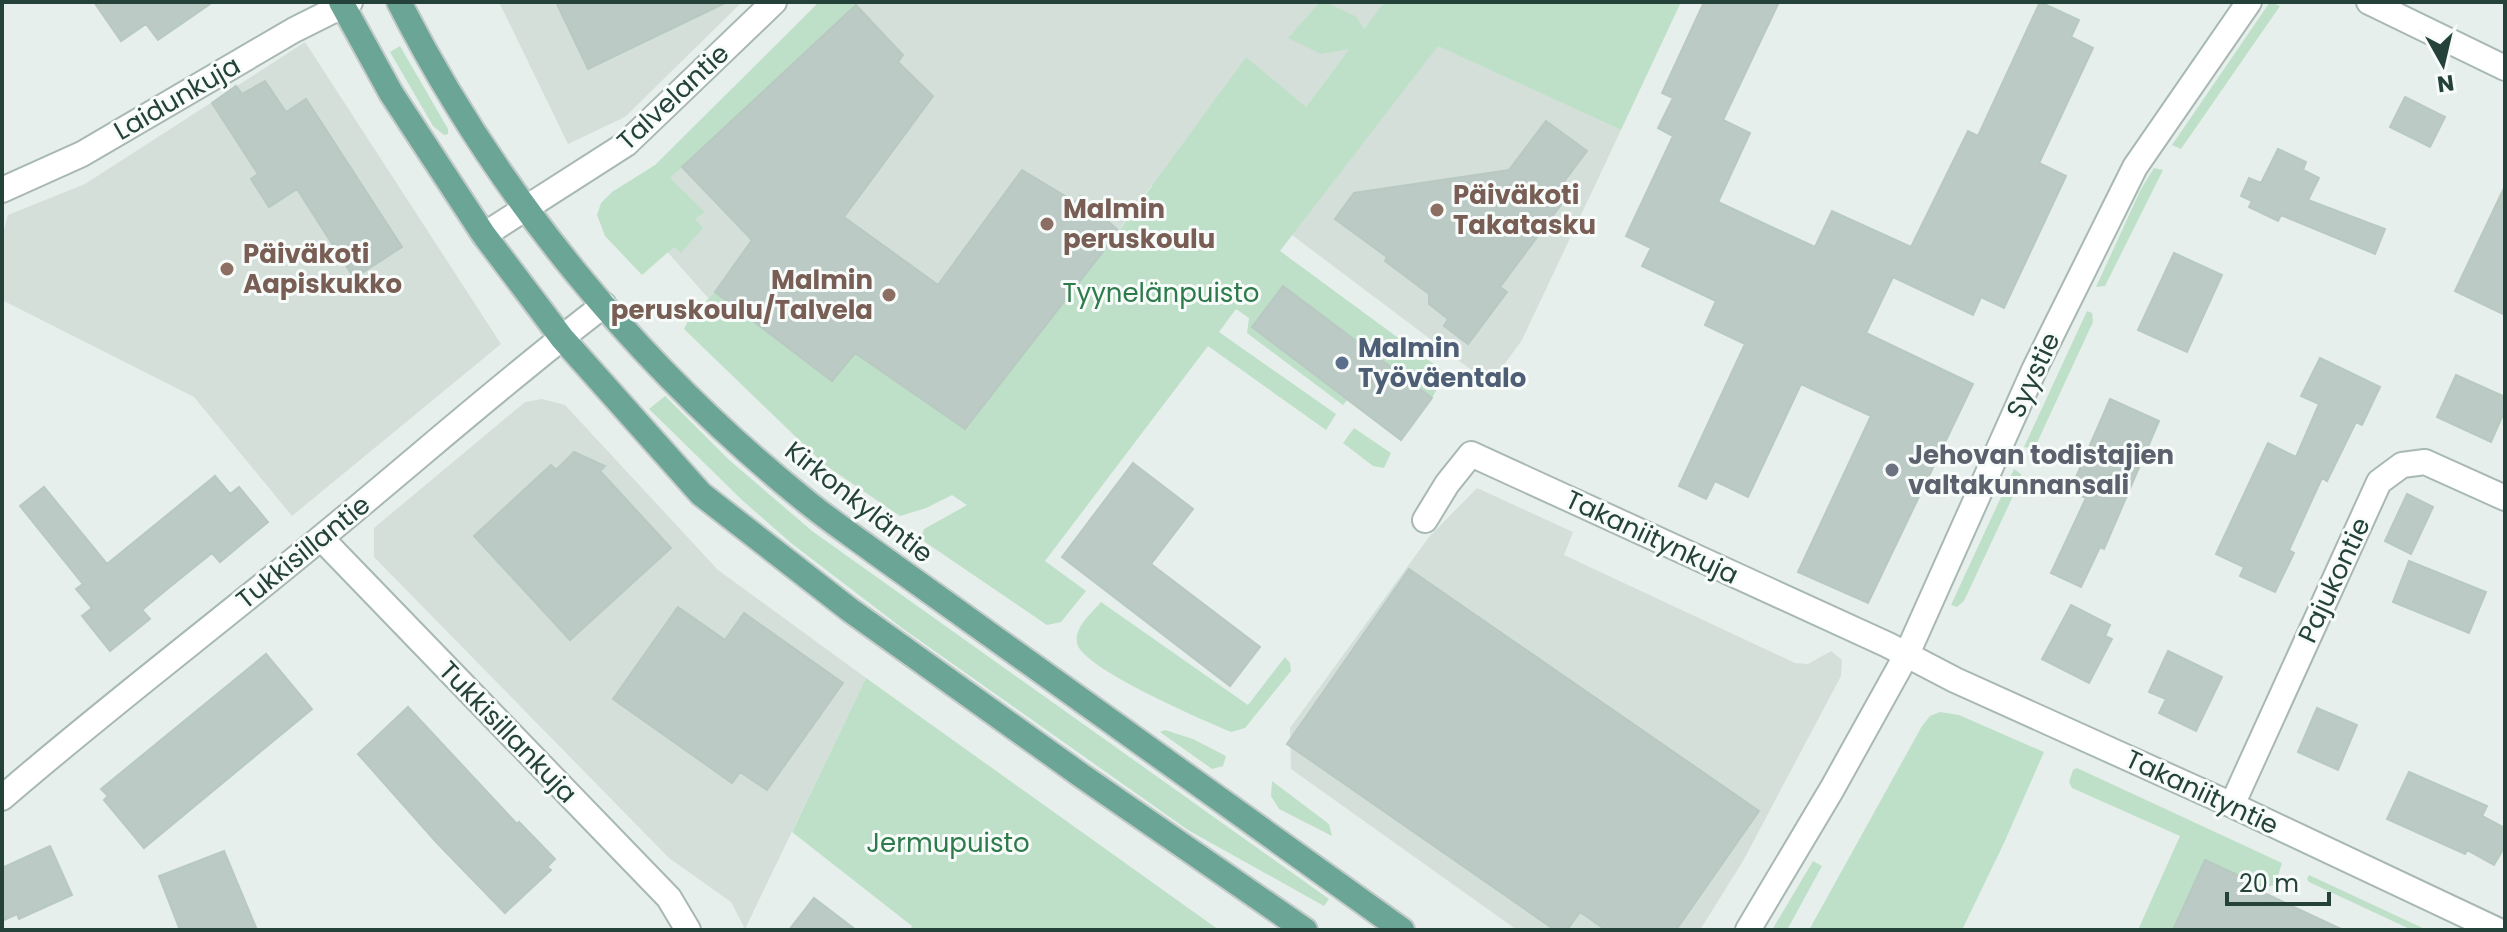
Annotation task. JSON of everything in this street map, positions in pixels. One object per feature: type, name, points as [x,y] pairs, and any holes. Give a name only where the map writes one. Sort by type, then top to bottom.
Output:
[{"type":"main road","name":"Kirkonkyläntie","points":[[399,2],[465,121],[526,210],[604,305],[690,397],[808,503],[1402,930]]},
{"type":"main road","points":[[345,3],[391,93],[484,235],[562,338],[701,494],[850,610],[1305,930]]},
{"type":"street","name":"Talvelantie","points":[[484,235],[626,144],[774,2]]},
{"type":"street","name":"Syystie","points":[[1748,930],[1832,789],[1907,654],[2035,368],[2135,167],[2249,2]]},
{"type":"street","points":[[2369,2],[2505,68]]},
{"type":"street","name":"Laidunkuja","points":[[2,190],[82,154],[345,3]]},
{"type":"street","name":"Tukkisillantie","points":[[2,798],[63,745],[321,538],[529,363],[604,305]]},
{"type":"street","name":"Takaniitynkuja","points":[[1425,520],[1447,484],[1471,454],[1907,654]]},
{"type":"street","name":"Pajukontie","points":[[2232,805],[2379,482],[2402,465],[2425,462],[2505,498]]},
{"type":"street","name":"Tukkisillankuja","points":[[321,538],[669,898],[688,930]]},
{"type":"street","name":"Takaniityntie","points":[[1907,654],[1955,680],[2232,805],[2497,930]]},
{"type":"shaded area","points":[[499,2],[742,2],[625,117],[568,144]]},
{"type":"shaded area","name":"Malmin peruskoulu/Talvela","points":[[819,2],[1384,2],[1306,107],[1151,186],[936,483],[762,359],[625,204]]},
{"type":"shaded area","name":"Päiväkoti Takatasku","points":[[1426,40],[1621,130],[1522,340],[1490,384],[1292,235],[1289,218]]},
{"type":"shaded area","name":"Päiväkoti Aapiskukko","points":[[305,42],[501,344],[292,516],[194,397],[2,300],[2,237],[8,215],[85,184]]},
{"type":"shaded area","points":[[542,399],[565,405],[718,570],[866,678],[745,929],[731,902],[669,858],[374,557],[374,528],[525,402]]},
{"type":"shaded area","points":[[1477,488],[1573,532],[1564,555],[1795,663],[1808,664],[1831,651],[1842,660],[1841,676],[1743,861],[1700,930],[1517,930],[1291,769],[1290,728],[1429,537]]},
{"type":"green space","points":[[819,2],[856,5],[670,178],[705,212],[695,219],[703,228],[681,253],[674,247],[642,275],[605,236],[597,215],[601,203],[612,192],[655,165]]},
{"type":"green space","name":"Tyynelänpuisto","points":[[1320,2],[1357,17],[1364,29],[1384,2],[1681,2],[1621,130],[1438,46],[1280,251],[1446,373],[1432,398],[1283,286],[1252,327],[1348,399],[1343,405],[1247,333],[1249,318],[1236,309],[1219,332],[1336,414],[1326,430],[1208,346],[1045,561],[1086,591],[1061,622],[1047,625],[921,537],[924,529],[967,505],[952,495],[900,516],[825,465],[684,329],[689,319],[715,292],[832,381],[855,353],[965,429],[1119,231],[1246,57],[1306,107],[1349,49],[1321,54],[1288,38]]},
{"type":"green space","points":[[2270,2],[2280,6],[2181,149],[2172,145]]},
{"type":"green space","points":[[400,46],[448,134],[444,135],[433,126],[390,52]]},
{"type":"green space","points":[[2154,168],[2163,170],[2105,286],[2096,287],[2141,189]]},
{"type":"green space","points":[[2087,311],[2092,313],[2093,322],[2036,445],[2032,449],[2024,447]]},
{"type":"green space","points":[[665,396],[728,459],[812,531],[1329,899],[1324,906],[1188,830],[902,628],[791,543],[649,409]]},
{"type":"green space","points":[[1354,428],[1391,453],[1384,468],[1373,466],[1343,443]]},
{"type":"green space","points":[[2014,469],[2021,474],[2021,479],[1964,601],[1957,607],[1951,605]]},
{"type":"green space","points":[[1101,602],[1248,705],[1285,657],[1291,671],[1245,728],[1231,732],[1146,693],[1084,654],[1077,643],[1078,631]]},
{"type":"green space","name":"Jermupuisto","points":[[866,678],[1219,930],[910,930],[912,926],[792,832]]},
{"type":"green space","points":[[1940,712],[1959,715],[2044,752],[1962,930],[1809,930],[1922,726],[1930,716]]},
{"type":"green space","points":[[1165,730],[1193,739],[1226,756],[1223,766],[1212,769],[1160,732]]},
{"type":"green space","points":[[2077,768],[2282,863],[2275,885],[2264,887],[2206,861],[2173,930],[2138,930],[2180,836],[2072,788],[2069,782],[2073,770]]},
{"type":"green space","points":[[1272,781],[1329,824],[1332,836],[1279,809],[1271,796]]},
{"type":"green space","points":[[1813,861],[1822,866],[1787,930],[1772,930]]},
{"type":"green space","points":[[2309,875],[2427,930],[2412,930],[2309,882]]},
{"type":"building","points":[[94,2],[213,2],[158,40],[146,24],[121,41]]},
{"type":"building","points":[[556,2],[727,2],[588,69]]},
{"type":"building","points":[[1704,2],[1779,2],[1723,120],[1750,133],[1718,202],[1815,247],[1832,211],[1911,247],[1968,131],[1978,136],[2040,2],[2079,20],[2071,37],[2093,48],[2039,163],[2066,176],[2004,308],[1981,297],[1973,315],[1893,277],[1866,333],[1973,384],[1868,603],[1798,572],[1871,416],[1801,384],[1748,497],[1715,481],[1706,499],[1679,486],[1745,344],[1705,325],[1716,301],[1642,266],[1651,248],[1626,236],[1673,136],[1658,128],[1673,98],[1662,93]]},
{"type":"building","name":"Malmin peruskoulu","points":[[856,5],[903,55],[898,62],[933,96],[844,217],[938,285],[1022,170],[1075,202],[1080,196],[1119,231],[965,429],[855,353],[832,381],[715,292],[752,240],[682,167]]},
{"type":"building","points":[[265,81],[286,112],[306,99],[402,247],[354,278],[297,189],[269,207],[251,179],[258,174],[212,103],[236,86],[242,94]]},
{"type":"building","points":[[2405,97],[2445,117],[2430,147],[2390,127]]},
{"type":"building","points":[[1546,121],[1587,151],[1557,191],[1566,198],[1500,287],[1507,292],[1468,344],[1444,326],[1448,319],[1429,304],[1429,294],[1385,261],[1387,257],[1335,219],[1354,193],[1509,170]]},
{"type":"building","points":[[2278,149],[2306,162],[2303,170],[2319,178],[2308,200],[2385,229],[2375,254],[2281,215],[2278,221],[2249,207],[2252,201],[2241,196],[2249,178],[2261,183]]},
{"type":"building","points":[[2505,186],[2505,315],[2455,291]]},
{"type":"building","points":[[2174,253],[2222,275],[2187,352],[2138,330]]},
{"type":"building","name":"Malmin Työväentalo","points":[[1283,286],[1432,398],[1401,440],[1252,327]]},
{"type":"building","points":[[2320,358],[2380,387],[2362,425],[2356,422],[2327,481],[2322,478],[2289,550],[2294,553],[2275,592],[2240,576],[2244,567],[2216,554],[2268,443],[2296,457],[2319,404],[2301,396]]},
{"type":"building","points":[[2456,375],[2505,397],[2505,410],[2491,442],[2437,417]]},
{"type":"building","points":[[2110,399],[2159,421],[2104,549],[2100,547],[2081,587],[2051,573],[2086,498],[2070,491]]},
{"type":"building","points":[[574,452],[605,466],[600,471],[671,548],[570,640],[474,536],[551,465],[556,470]]},
{"type":"building","points":[[1133,463],[1193,509],[1151,564],[1260,647],[1230,686],[1062,557]]},
{"type":"building","points":[[215,476],[230,494],[239,487],[268,522],[220,562],[212,553],[171,586],[142,610],[150,619],[110,651],[82,616],[92,608],[76,589],[83,584],[20,506],[44,487],[107,564]]},
{"type":"building","points":[[2407,494],[2433,507],[2411,554],[2385,541]]},
{"type":"building","points":[[2409,561],[2486,592],[2469,633],[2393,602]]},
{"type":"building","points":[[1409,569],[1759,811],[1676,930],[1606,930],[1580,912],[1567,930],[1555,930],[1287,744]]},
{"type":"building","points":[[2071,605],[2110,625],[2105,636],[2112,639],[2089,683],[2042,659]]},
{"type":"building","points":[[678,607],[725,640],[744,613],[843,683],[767,790],[740,772],[732,783],[613,699]]},
{"type":"building","points":[[2168,651],[2222,677],[2196,731],[2159,713],[2166,699],[2149,692]]},
{"type":"building","points":[[266,654],[312,709],[144,848],[104,800],[108,796],[101,789]]},
{"type":"building","points":[[408,707],[517,824],[519,822],[555,859],[547,867],[551,870],[505,913],[437,843],[358,754]]},
{"type":"building","points":[[2317,708],[2357,725],[2338,770],[2298,752]]},
{"type":"building","points":[[2409,772],[2487,806],[2482,816],[2505,828],[2505,846],[2494,865],[2467,850],[2465,854],[2387,819]]},
{"type":"building","points":[[50,846],[72,895],[19,919],[17,914],[2,921],[2,868]]},
{"type":"building","points":[[224,851],[257,930],[180,930],[159,876]]},
{"type":"building","points":[[2205,860],[2264,887],[2262,892],[2343,930],[2173,930]]},
{"type":"building","points":[[814,898],[856,930],[789,930]]},
{"type":"place","name":"Päiväkoti Takatasku","points":[[1437,210]]},
{"type":"place","name":"Malmin peruskoulu","points":[[1047,224]]},
{"type":"place","name":"Päiväkoti Aapiskukko","points":[[227,269]]},
{"type":"place","name":"Malmin peruskoulu/Talvela","points":[[889,295]]},
{"type":"place","name":"Malmin Työväentalo","points":[[1342,363]]},
{"type":"place","name":"Jehovan todistajien valtakunnansali","points":[[1892,470]]}]
